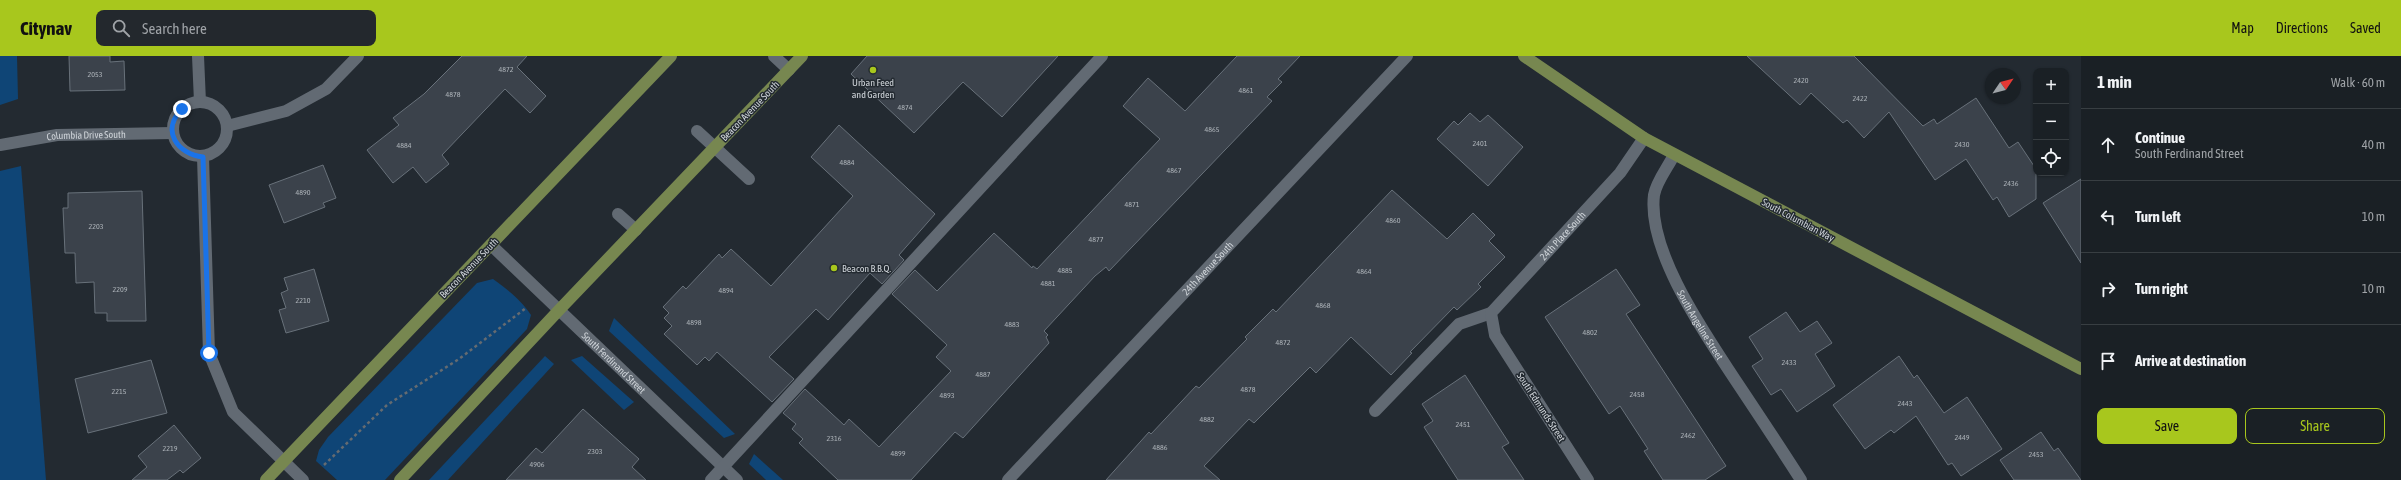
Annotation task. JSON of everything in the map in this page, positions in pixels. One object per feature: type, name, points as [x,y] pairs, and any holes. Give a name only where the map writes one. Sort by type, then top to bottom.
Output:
[{"type":"main road","name":"Beacon Avenue South","points":[[266,480],[671,56]]},
{"type":"main road","name":"Beacon Avenue South","points":[[400,480],[560,309],[802,56]]},
{"type":"main road","name":"South Columbian Way","points":[[1524,56],[1644,138],[1674,155],[2081,368]]},
{"type":"street","points":[[198,56],[200,102]]},
{"type":"street","points":[[227,126],[286,111],[326,89],[358,56]]},
{"type":"street","points":[[774,56],[789,70]]},
{"type":"street","points":[[711,480],[1102,56]]},
{"type":"street","name":"24th Avenue South","points":[[1008,480],[1407,56]]},
{"type":"street","points":[[200,102],[210,104],[219,110],[227,126],[226,138],[222,146],[216,152],[203,157],[190,155],[181,149],[175,141],[173,133],[173,124],[179,112],[190,104],[200,102]]},
{"type":"street","points":[[697,131],[749,180]]},
{"type":"street","name":"Columbia Drive South","points":[[0,145],[57,135],[173,133]]},
{"type":"street","name":"24th Place South","points":[[1491,313],[1620,173],[1644,138]]},
{"type":"street","name":"South Angeline Street","points":[[1674,155],[1654,194],[1654,210],[1658,234],[1672,273],[1688,307],[1801,480]]},
{"type":"street","points":[[203,157],[209,353],[232,412],[303,480]]},
{"type":"street","points":[[618,214],[636,230]]},
{"type":"street","name":"South Ferdinand Street","points":[[491,245],[560,309],[737,480]]},
{"type":"street","points":[[1375,411],[1459,324],[1491,313]]},
{"type":"street","name":"South Edmunds Street","points":[[1491,313],[1495,335],[1588,480]]},
{"type":"path","points":[[324,465],[387,405],[460,359],[526,308]]},
{"type":"shaded area","points":[[0,56],[17,56],[18,99],[0,105]]},
{"type":"shaded area","points":[[21,166],[46,480],[0,480],[0,171]]},
{"type":"shaded area","points":[[493,279],[509,291],[527,309],[531,315],[527,329],[385,480],[337,480],[316,461],[319,450],[328,437],[477,283]]},
{"type":"shaded area","points":[[614,318],[735,434],[724,438],[609,331]]},
{"type":"shaded area","points":[[545,356],[554,364],[448,480],[429,480]]},
{"type":"shaded area","points":[[582,356],[634,402],[624,410],[571,360]]},
{"type":"shaded area","points":[[754,454],[783,480],[766,480],[749,464]]},
{"type":"building","points":[[69,56],[110,56],[110,62],[124,61],[125,90],[70,91]]},
{"type":"building","points":[[462,56],[527,56],[517,67],[546,96],[530,113],[505,89],[442,155],[449,164],[426,183],[413,167],[393,183],[367,150],[399,125],[393,118],[424,94]]},
{"type":"building","points":[[867,56],[1058,56],[1002,117],[963,82],[914,133],[851,74]]},
{"type":"building","points":[[1237,56],[1300,56],[1278,79],[1282,82],[1267,97],[1272,101],[1109,271],[1106,267],[1095,276],[1044,331],[1048,335],[1046,337],[1049,343],[963,438],[955,432],[911,480],[838,480],[799,443],[803,439],[792,429],[796,424],[783,413],[805,389],[844,425],[849,419],[879,447],[951,371],[936,357],[947,345],[892,294],[915,270],[937,291],[994,233],[1032,268],[1033,266],[1037,269],[1160,139],[1123,106],[1148,78],[1185,111]]},
{"type":"building","points":[[1747,56],[1854,56],[1923,126],[1934,119],[1937,124],[1976,98],[2009,148],[2018,142],[2033,164],[2033,176],[2036,176],[2036,199],[2009,217],[1997,197],[1993,200],[1966,159],[1935,180],[1889,112],[1864,138],[1847,120],[1843,123],[1811,93],[1800,105]]},
{"type":"building","points":[[1470,113],[1480,122],[1488,115],[1523,147],[1488,186],[1437,139],[1454,121],[1458,125]]},
{"type":"building","points":[[839,125],[935,214],[899,255],[904,260],[882,284],[870,273],[828,320],[816,309],[769,357],[794,379],[772,402],[717,352],[709,361],[705,357],[697,365],[664,334],[672,326],[664,318],[669,313],[663,307],[683,286],[686,289],[719,254],[722,258],[731,249],[771,286],[853,196],[811,157]]},
{"type":"building","points":[[323,165],[336,198],[323,203],[325,207],[284,223],[269,185]]},
{"type":"building","points":[[2081,179],[2081,263],[2043,203]]},
{"type":"building","points":[[1392,190],[1447,239],[1473,213],[1495,235],[1489,241],[1505,257],[1478,284],[1481,287],[1457,310],[1454,307],[1410,352],[1412,353],[1391,375],[1351,337],[1316,373],[1310,367],[1254,423],[1249,419],[1204,466],[1220,480],[1106,480],[1149,432],[1151,434],[1196,386],[1199,388],[1247,339],[1245,337],[1273,309],[1276,312]]},
{"type":"building","points":[[142,191],[146,321],[107,321],[107,313],[95,313],[94,282],[76,283],[75,253],[65,253],[63,208],[68,208],[68,193]]},
{"type":"building","points":[[314,269],[329,321],[286,333],[279,310],[286,308],[281,293],[288,290],[284,278]]},
{"type":"building","points":[[1616,269],[1640,305],[1626,314],[1726,466],[1705,480],[1663,480],[1644,451],[1648,449],[1620,406],[1609,414],[1545,317]]},
{"type":"building","points":[[1786,312],[1800,332],[1817,321],[1832,343],[1815,354],[1835,386],[1797,412],[1781,389],[1771,395],[1752,366],[1763,359],[1749,337]]},
{"type":"building","points":[[1899,356],[1914,378],[1917,375],[1944,413],[1967,397],[2002,449],[1961,476],[1952,463],[1948,465],[1916,416],[1894,433],[1891,430],[1865,449],[1833,405]]},
{"type":"building","points":[[151,360],[167,413],[88,433],[75,379]]},
{"type":"building","points":[[1465,375],[1509,443],[1502,447],[1524,480],[1458,480],[1424,427],[1433,421],[1422,404]]},
{"type":"building","points":[[583,409],[639,459],[632,467],[646,480],[506,480],[536,448],[542,453]]},
{"type":"building","points":[[174,425],[201,458],[183,473],[180,470],[167,480],[132,480],[147,467],[138,456]]},
{"type":"building","points":[[2041,432],[2054,451],[2058,448],[2081,480],[2014,480],[2000,460]]},
{"type":"place","name":"Urban Feed and Garden","points":[[873,70]]},
{"type":"place","name":"Beacon B.B.Q.","points":[[834,268]]},
{"type":"route","points":[[182,109],[175,117],[173,124],[175,141],[181,149],[190,155],[203,157],[209,353]]}]
